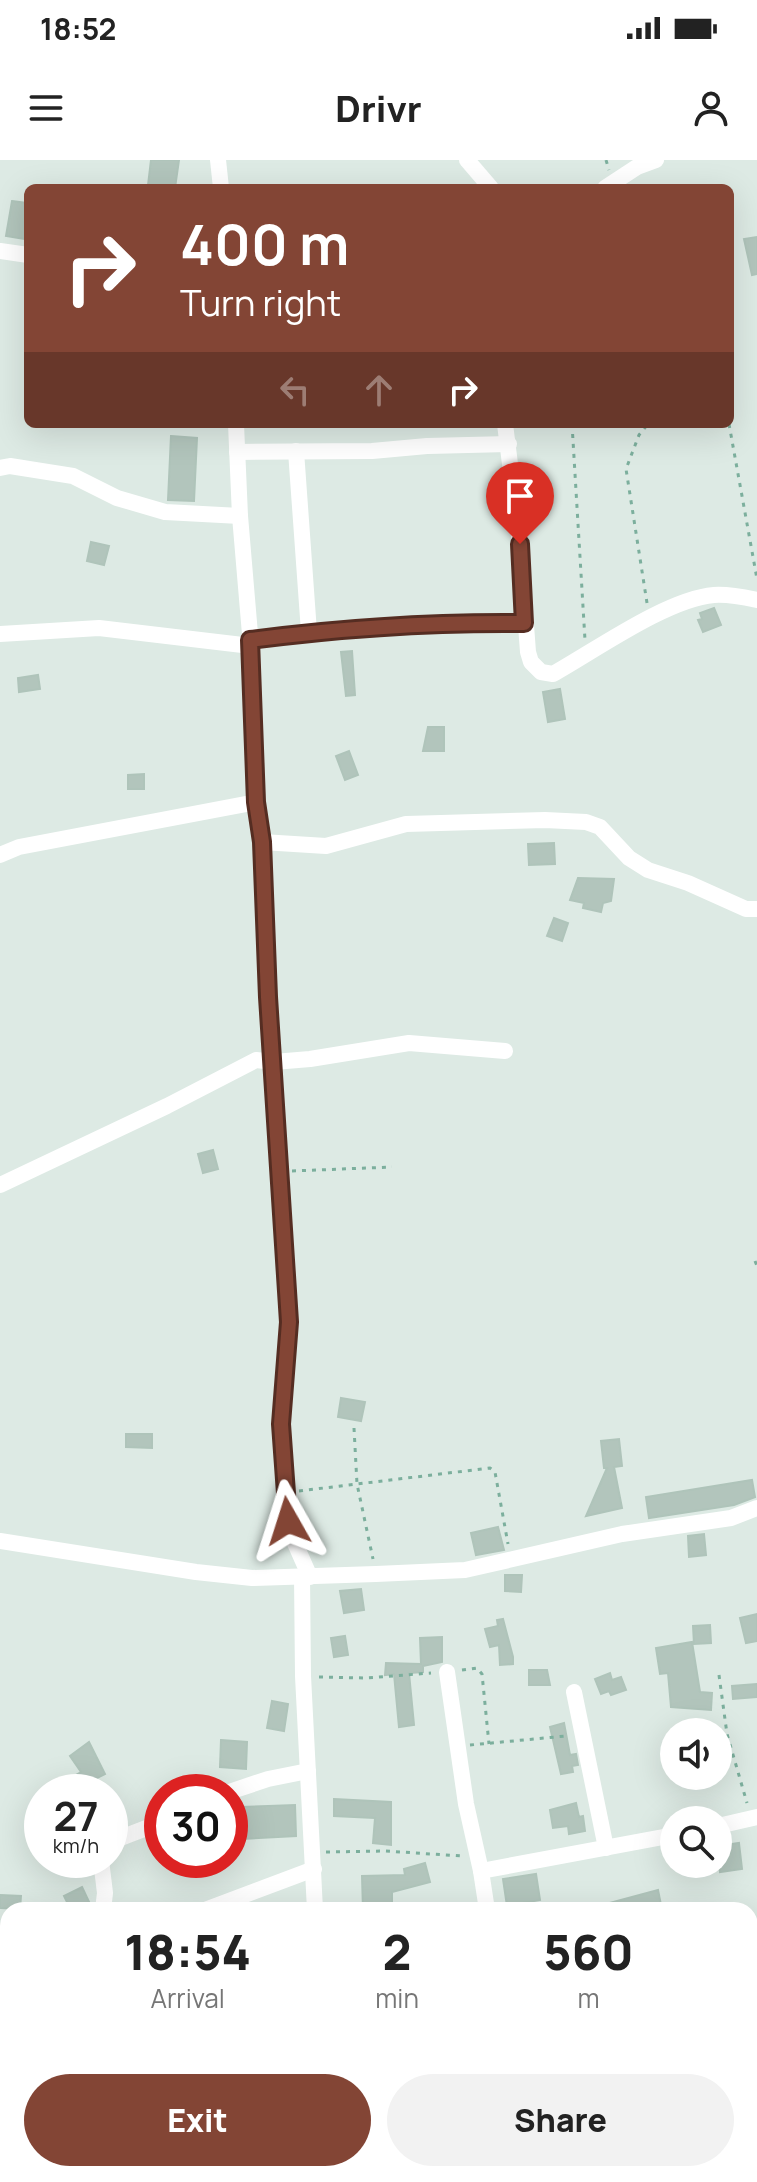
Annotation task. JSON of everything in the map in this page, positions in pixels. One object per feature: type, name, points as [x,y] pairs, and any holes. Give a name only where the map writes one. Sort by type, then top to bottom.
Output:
[{"type":"street","points":[[218,160],[221,184]]},
{"type":"street","points":[[467,160],[488,184]]},
{"type":"street","points":[[611,184],[637,167],[656,160]]},
{"type":"street","points":[[0,251],[24,254]]},
{"type":"street","points":[[236,428],[289,1322],[281,1424],[285,1493],[294,1541],[306,1577],[303,1676],[315,1902]]},
{"type":"street","points":[[506,428],[520,544],[524,623],[531,662],[541,672],[553,674],[650,619],[690,601],[714,595],[757,600]]},
{"type":"street","points":[[237,452],[372,451],[509,444]]},
{"type":"street","points":[[296,451],[309,632]]},
{"type":"street","points":[[0,468],[10,466],[73,476],[117,498],[165,512],[240,516]]},
{"type":"street","points":[[0,634],[99,628],[250,643],[309,632],[461,623],[524,623]]},
{"type":"street","points":[[0,855],[19,847],[256,802]]},
{"type":"street","points":[[262,842],[326,846],[406,824],[545,820],[586,822],[600,827],[629,858],[648,870],[688,883],[746,909],[757,909]]},
{"type":"street","points":[[0,1185],[256,1060],[274,1062],[357,1053],[409,1043],[505,1051]]},
{"type":"street","points":[[0,1541],[252,1578],[376,1574],[465,1570],[622,1534],[731,1518],[757,1508]]},
{"type":"street","points":[[447,1672],[466,1804],[486,1902]]},
{"type":"street","points":[[574,1692],[606,1848]]},
{"type":"street","points":[[248,1786],[308,1771]]},
{"type":"street","points":[[732,1823],[754,1818]]},
{"type":"street","points":[[480,1864],[606,1848],[660,1838]]},
{"type":"street","points":[[223,1902],[314,1861]]},
{"type":"street","points":[[103,1878],[104,1902]]},
{"type":"path","points":[[572,428],[586,655]]},
{"type":"path","points":[[645,428],[626,469],[650,619]]},
{"type":"path","points":[[730,428],[757,579]]},
{"type":"path","points":[[280,1172],[392,1167]]},
{"type":"path","points":[[354,1428],[357,1484],[376,1574]]},
{"type":"path","points":[[285,1493],[493,1469],[510,1560]]},
{"type":"path","points":[[303,1676],[365,1678],[477,1668],[481,1670],[489,1744]]},
{"type":"path","points":[[719,1675],[727,1734],[754,1818]]},
{"type":"path","points":[[459,1746],[535,1741],[582,1733]]},
{"type":"path","points":[[314,1861],[385,1851],[480,1864]]},
{"type":"building","points":[[151,160],[179,160],[176,184],[148,184]]},
{"type":"building","points":[[12,201],[24,202],[24,239],[6,236]]},
{"type":"building","points":[[757,237],[757,274],[752,275],[744,239]]},
{"type":"building","points":[[171,436],[197,438],[194,501],[168,500]]},
{"type":"building","points":[[91,542],[109,546],[104,565],[87,561]]},
{"type":"building","points":[[714,608],[721,625],[703,632],[698,620],[702,619],[700,613]]},
{"type":"building","points":[[352,651],[355,695],[346,696],[341,652]]},
{"type":"building","points":[[38,675],[40,689],[19,692],[18,678]]},
{"type":"building","points":[[560,689],[565,719],[548,722],[543,692]]},
{"type":"building","points":[[428,727],[444,727],[444,751],[423,751]]},
{"type":"building","points":[[349,751],[358,775],[345,780],[336,756]]},
{"type":"building","points":[[144,774],[144,789],[128,789],[128,775]]},
{"type":"building","points":[[554,843],[555,864],[529,865],[528,844]]},
{"type":"building","points":[[578,878],[614,879],[611,901],[603,903],[601,912],[583,908],[584,903],[570,900]]},
{"type":"building","points":[[554,918],[568,923],[562,941],[547,936]]},
{"type":"building","points":[[213,1150],[218,1169],[203,1173],[198,1154]]},
{"type":"building","points":[[341,1398],[365,1402],[361,1421],[338,1417]]},
{"type":"building","points":[[126,1434],[152,1434],[152,1448],[126,1447]]},
{"type":"building","points":[[619,1439],[622,1466],[614,1467],[622,1508],[586,1516],[607,1468],[604,1468],[601,1441]]},
{"type":"building","points":[[752,1480],[755,1497],[734,1505],[649,1518],[646,1497]]},
{"type":"building","points":[[498,1527],[504,1550],[476,1555],[471,1533]]},
{"type":"building","points":[[704,1534],[706,1555],[689,1557],[688,1536]]},
{"type":"building","points":[[505,1575],[522,1575],[521,1592],[505,1591]]},
{"type":"building","points":[[361,1589],[364,1610],[344,1613],[340,1591]]},
{"type":"building","points":[[757,1614],[757,1641],[746,1643],[740,1618]]},
{"type":"building","points":[[503,1619],[513,1664],[500,1665],[499,1645],[490,1647],[485,1629],[498,1626],[497,1620]]},
{"type":"building","points":[[710,1625],[711,1643],[694,1644],[693,1626]]},
{"type":"building","points":[[345,1636],[348,1655],[334,1657],[331,1638]]},
{"type":"building","points":[[442,1637],[442,1662],[423,1666],[423,1672],[409,1673],[414,1725],[399,1727],[394,1674],[385,1675],[386,1663],[421,1664],[420,1638]]},
{"type":"building","points":[[692,1642],[700,1692],[712,1693],[711,1710],[671,1707],[668,1673],[660,1674],[656,1648]]},
{"type":"building","points":[[529,1670],[547,1670],[550,1685],[529,1685]]},
{"type":"building","points":[[610,1673],[612,1680],[621,1677],[626,1690],[611,1695],[609,1691],[601,1694],[595,1679]]},
{"type":"building","points":[[757,1684],[757,1697],[733,1699],[732,1686]]},
{"type":"building","points":[[272,1701],[288,1704],[284,1731],[267,1728]]},
{"type":"building","points":[[564,1723],[570,1755],[576,1754],[578,1765],[572,1766],[573,1772],[561,1774],[550,1727]]},
{"type":"building","points":[[221,1740],[247,1742],[246,1769],[220,1767]]},
{"type":"building","points":[[89,1742],[105,1774],[78,1774],[81,1772],[70,1756]]},
{"type":"building","points":[[334,1799],[391,1802],[391,1845],[373,1843],[375,1818],[334,1816]]},
{"type":"building","points":[[576,1803],[579,1817],[583,1816],[585,1831],[569,1834],[568,1826],[553,1828],[550,1810]]},
{"type":"building","points":[[295,1805],[296,1836],[248,1839],[248,1807]]},
{"type":"building","points":[[739,1843],[742,1869],[732,1870],[732,1844]]},
{"type":"building","points":[[425,1863],[430,1882],[392,1892],[392,1902],[363,1902],[362,1876],[405,1875],[404,1869]]},
{"type":"building","points":[[536,1874],[540,1900],[506,1902],[503,1879]]},
{"type":"building","points":[[82,1887],[89,1902],[67,1902],[64,1896]]},
{"type":"building","points":[[658,1890],[660,1902],[613,1902]]},
{"type":"building","points":[[0,1895],[21,1896],[21,1902],[0,1902]]},
{"type":"route","points":[[288,1521],[281,1424],[289,1322],[268,997],[262,842],[256,802],[250,640],[309,632],[461,623],[524,623],[520,544]]}]
